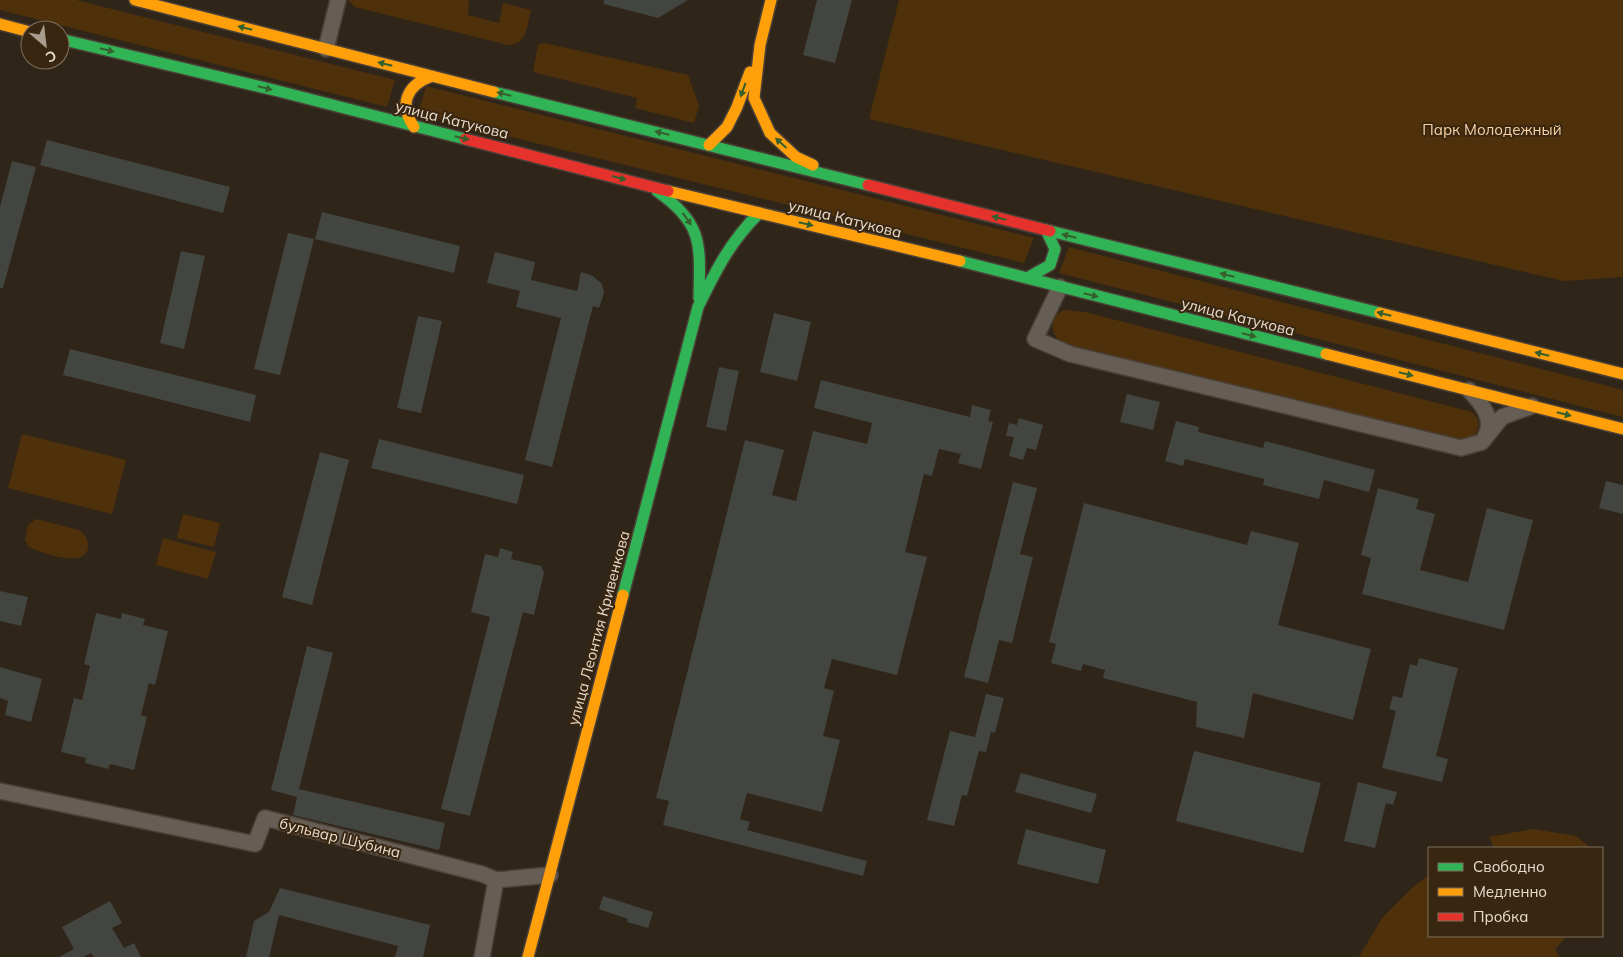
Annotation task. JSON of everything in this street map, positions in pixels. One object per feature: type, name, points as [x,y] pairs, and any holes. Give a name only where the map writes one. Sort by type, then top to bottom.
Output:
[{"type":"main road","points":[[135,0],[1623,374]]},
{"type":"main road","points":[[709,145],[728,127],[737,107],[760,45],[771,0]]},
{"type":"main road","points":[[0,24],[20,29]]},
{"type":"main road","name":"улица Катукова","points":[[70,41],[1060,286],[1623,429]]},
{"type":"main road","points":[[760,45],[754,98],[770,133],[796,157],[837,177]]},
{"type":"main road","points":[[414,127],[406,115],[405,103],[408,92],[416,84],[432,76]]},
{"type":"main road","points":[[651,186],[687,216],[696,234],[700,259],[698,308]]},
{"type":"main road","points":[[698,308],[718,265],[743,230],[759,213]]},
{"type":"main road","points":[[1027,278],[1050,265],[1055,249],[1046,230]]},
{"type":"main road","name":"улица Леонтия Кривенкова","points":[[528,957],[698,308]]},
{"type":"street","points":[[326,49],[338,0]]},
{"type":"street","points":[[1060,286],[1035,339],[1070,354],[1461,448],[1482,442],[1502,417],[1532,406]]},
{"type":"street","points":[[1468,390],[1480,402],[1489,421],[1488,434],[1482,442]]},
{"type":"street","name":"бульвар Шубина","points":[[0,791],[255,844],[265,818],[482,874],[496,880],[550,874]]},
{"type":"street","points":[[482,957],[496,880]]},
{"type":"green space","points":[[0,0],[76,0],[395,80],[387,107],[70,28],[70,20],[40,20],[0,10]]},
{"type":"green space","points":[[348,0],[469,0],[468,15],[499,23],[503,3],[531,10],[523,38],[519,42],[508,45],[355,7]]},
{"type":"green space","name":"Парк Молодежный","points":[[899,0],[1623,0],[1623,277],[1564,281],[869,119]]},
{"type":"green space","points":[[544,43],[688,75],[699,106],[694,123],[635,108],[637,98],[533,72],[538,45]]},
{"type":"green space","points":[[426,86],[1034,238],[1024,263],[418,114]]},
{"type":"green space","points":[[1069,247],[1623,390],[1623,417],[1059,273]]},
{"type":"green space","points":[[1064,310],[1085,312],[1472,412],[1478,421],[1477,431],[1474,438],[1459,443],[1063,344],[1055,336],[1053,322],[1055,317]]},
{"type":"green space","points":[[22,434],[126,460],[112,514],[8,488]]},
{"type":"green space","points":[[183,514],[220,523],[214,547],[177,538]]},
{"type":"green space","points":[[36,519],[79,530],[87,542],[86,554],[80,557],[63,557],[43,553],[29,547],[25,540],[28,525]]},
{"type":"green space","points":[[163,538],[216,552],[208,579],[156,565]]},
{"type":"green space","points":[[1533,829],[1576,836],[1590,847],[1494,847],[1489,837]]},
{"type":"green space","points":[[1428,876],[1428,937],[1566,937],[1555,949],[1559,957],[1359,957],[1382,918],[1413,887]]},
{"type":"building","points":[[604,0],[688,0],[658,18],[604,4]]},
{"type":"building","points":[[817,0],[852,0],[835,63],[803,55]]},
{"type":"building","points":[[47,140],[230,187],[223,213],[40,165]]},
{"type":"building","points":[[12,161],[36,167],[3,288],[0,288],[0,207]]},
{"type":"building","points":[[322,212],[460,246],[454,273],[315,239]]},
{"type":"building","points":[[288,233],[314,239],[280,375],[254,369]]},
{"type":"building","points":[[181,251],[205,256],[184,349],[160,343]]},
{"type":"building","points":[[495,252],[535,262],[531,280],[577,291],[581,272],[593,276],[602,284],[604,293],[599,308],[593,306],[552,467],[525,460],[561,318],[516,307],[520,291],[487,283]]},
{"type":"building","points":[[774,313],[811,322],[797,381],[760,372]]},
{"type":"building","points":[[418,316],[442,321],[421,413],[397,408]]},
{"type":"building","points":[[70,349],[256,395],[250,422],[63,375]]},
{"type":"building","points":[[719,367],[739,371],[726,431],[706,427]]},
{"type":"building","points":[[821,380],[970,417],[972,405],[991,410],[988,421],[993,422],[981,469],[958,463],[961,454],[939,449],[932,476],[924,474],[905,552],[927,557],[897,675],[832,659],[824,688],[834,691],[823,736],[840,740],[822,812],[747,793],[740,819],[750,822],[747,830],[867,861],[863,876],[663,825],[669,801],[656,798],[745,440],[784,450],[772,495],[796,501],[813,431],[867,444],[872,423],[814,408]]},
{"type":"building","points":[[1127,394],[1160,402],[1153,430],[1120,422]]},
{"type":"building","points":[[1019,418],[1043,425],[1036,450],[1027,448],[1023,460],[1009,456],[1014,437],[1006,436],[1009,423],[1017,425]]},
{"type":"building","points":[[1176,421],[1199,427],[1198,432],[1263,448],[1265,441],[1375,470],[1369,492],[1324,480],[1319,499],[1263,485],[1264,479],[1185,459],[1183,466],[1165,461]]},
{"type":"building","points":[[379,439],[524,475],[517,504],[371,468]]},
{"type":"building","points":[[320,452],[349,460],[312,605],[282,597]]},
{"type":"building","points":[[1606,481],[1623,485],[1623,514],[1599,508]]},
{"type":"building","points":[[1013,482],[1037,488],[1020,554],[1033,557],[1012,643],[999,640],[988,683],[964,677]]},
{"type":"building","points":[[1378,488],[1419,499],[1416,509],[1435,514],[1420,570],[1468,582],[1487,508],[1533,520],[1504,630],[1362,594],[1371,558],[1361,555]]},
{"type":"building","points":[[1084,503],[1247,545],[1251,531],[1299,543],[1278,625],[1371,649],[1353,720],[1253,693],[1244,738],[1196,727],[1197,702],[1103,678],[1105,670],[1083,664],[1081,671],[1051,663],[1056,644],[1049,642]]},
{"type":"building","points":[[500,548],[513,552],[511,559],[541,566],[544,573],[534,615],[523,612],[470,816],[441,809],[490,617],[471,612],[485,554],[498,557]]},
{"type":"building","points":[[0,591],[28,597],[21,626],[0,621]]},
{"type":"building","points":[[96,613],[121,619],[122,613],[145,619],[143,625],[168,631],[155,685],[149,683],[141,715],[147,717],[134,770],[110,764],[108,769],[85,763],[86,758],[61,752],[74,698],[82,700],[90,666],[84,664]]},
{"type":"building","points":[[307,646],[333,653],[299,789],[445,823],[439,850],[293,815],[298,793],[297,797],[271,790]]},
{"type":"building","points":[[1419,658],[1458,668],[1436,756],[1448,759],[1442,782],[1382,768],[1396,711],[1389,709],[1393,696],[1402,698],[1410,664],[1417,666]]},
{"type":"building","points":[[0,667],[42,679],[31,722],[5,715],[8,701],[0,698]]},
{"type":"building","points":[[986,694],[1004,698],[995,733],[991,732],[986,752],[979,751],[967,796],[962,795],[954,826],[927,820],[950,731],[975,737]]},
{"type":"building","points":[[1194,751],[1321,783],[1303,853],[1176,821]]},
{"type":"building","points":[[1021,773],[1097,794],[1091,813],[1015,792]]},
{"type":"building","points":[[1358,782],[1397,792],[1393,805],[1386,803],[1375,848],[1344,841]]},
{"type":"building","points":[[1026,829],[1106,850],[1098,884],[1017,864]]},
{"type":"building","points":[[280,888],[430,925],[423,957],[395,957],[398,946],[279,915],[269,957],[246,957],[254,921],[269,912]]},
{"type":"building","points":[[603,896],[653,912],[648,928],[627,922],[628,919],[599,909]]},
{"type":"building","points":[[110,901],[122,923],[112,928],[124,948],[134,943],[141,957],[94,957],[91,953],[83,957],[59,957],[74,949],[62,927]]},
{"type":"traffic: fast","points":[[70,41],[278,91],[465,139]]},
{"type":"traffic: fast","points":[[494,92],[868,185]]},
{"type":"traffic: fast","points":[[657,191],[684,214],[696,237],[699,250],[699,298]]},
{"type":"traffic: fast","points":[[623,595],[698,307],[724,257],[759,213]]},
{"type":"traffic: fast","points":[[1027,278],[1050,265],[1055,249],[1046,230]]},
{"type":"traffic: fast","points":[[1050,231],[1380,313]]},
{"type":"traffic: fast","points":[[960,261],[1326,354]]},
{"type":"traffic: slow","points":[[135,0],[494,92]]},
{"type":"traffic: slow","points":[[771,0],[760,45],[754,98],[770,133],[796,157],[813,165]]},
{"type":"traffic: slow","points":[[0,24],[20,29]]},
{"type":"traffic: slow","points":[[709,145],[727,127],[737,107],[750,72]]},
{"type":"traffic: slow","points":[[414,127],[407,111],[406,103],[408,96],[416,85],[432,76]]},
{"type":"traffic: slow","points":[[668,191],[960,261]]},
{"type":"traffic: slow","points":[[1380,313],[1623,374]]},
{"type":"traffic: slow","points":[[1326,354],[1623,429]]},
{"type":"traffic: slow","points":[[528,957],[623,595]]},
{"type":"traffic: jam","points":[[465,139],[668,191]]},
{"type":"traffic: jam","points":[[868,185],[1050,231]]}]
